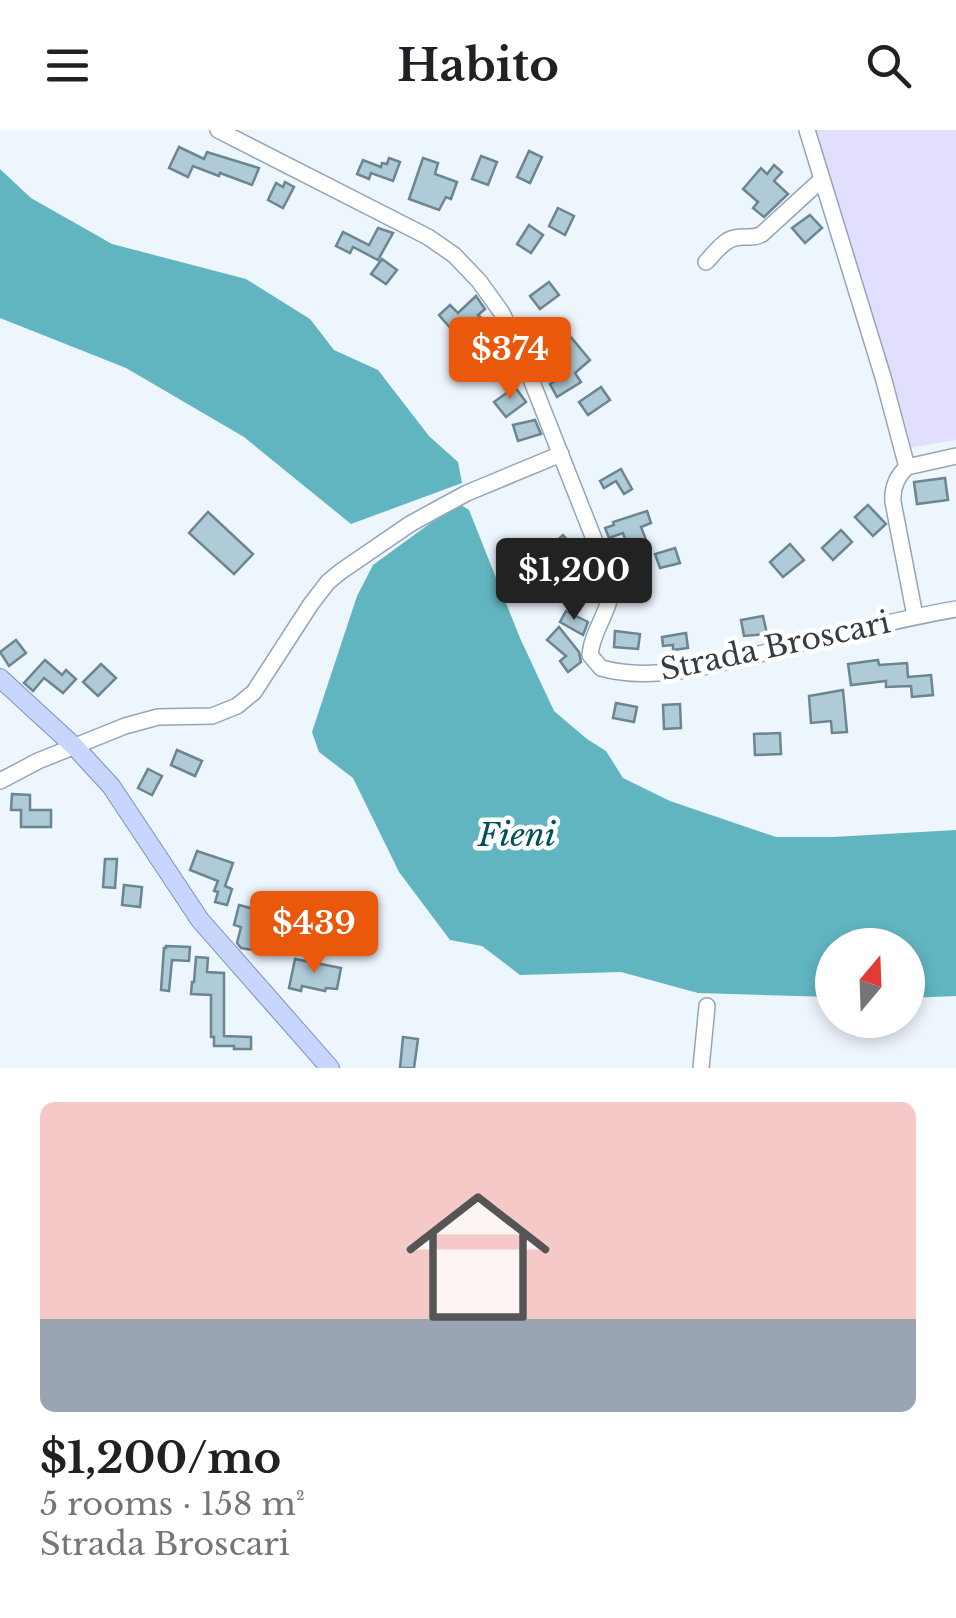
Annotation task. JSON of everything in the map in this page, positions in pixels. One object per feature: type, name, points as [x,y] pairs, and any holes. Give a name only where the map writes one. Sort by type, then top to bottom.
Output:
[{"type":"main road","points":[[0,678],[76,747],[111,786],[200,920],[330,1068]]},
{"type":"street","name":"Strada Broscari","points":[[218,130],[428,237],[479,281],[502,313],[611,582],[612,593],[590,655],[601,668],[635,673],[685,668],[956,608]]},
{"type":"street","points":[[807,130],[907,467]]},
{"type":"street","points":[[706,262],[728,240],[751,239],[762,234],[821,180]]},
{"type":"street","points":[[0,781],[38,761],[140,722],[212,716],[237,706],[254,692],[311,604],[340,572],[410,524],[454,500],[561,454]]},
{"type":"street","points":[[916,616],[892,494],[896,480],[907,467],[956,456]]},
{"type":"street","points":[[701,1068],[708,1006]]},
{"type":"shaded area","points":[[810,130],[956,130],[956,440],[908,448]]},
{"type":"water","points":[[0,169],[31,198],[112,244],[246,279],[310,319],[334,350],[378,370],[429,436],[458,462],[462,483],[351,524],[244,437],[126,368],[0,318]]},
{"type":"water","name":"Fieni","points":[[458,503],[469,510],[554,711],[606,751],[623,778],[670,801],[776,837],[956,830],[956,996],[925,997],[925,928],[815,928],[815,996],[698,993],[621,972],[520,975],[482,946],[450,940],[399,872],[353,778],[319,752],[312,732],[357,596],[373,565]]},
{"type":"building","points":[[179,147],[204,159],[207,152],[259,168],[252,185],[193,166],[188,177],[169,168]]},
{"type":"building","points":[[529,151],[542,157],[530,183],[517,177]]},
{"type":"building","points":[[481,156],[497,162],[488,185],[472,179]]},
{"type":"building","points":[[389,158],[400,162],[393,181],[371,173],[369,179],[357,174],[363,160],[381,167]]},
{"type":"building","points":[[423,158],[438,163],[435,174],[457,182],[451,199],[446,197],[439,210],[409,199]]},
{"type":"building","points":[[774,165],[782,172],[774,181],[788,194],[764,217],[753,208],[758,202],[743,189],[761,168],[767,174]]},
{"type":"building","points":[[285,182],[294,187],[283,208],[268,200],[276,183],[283,187]]},
{"type":"building","points":[[558,208],[574,216],[565,235],[549,226]]},
{"type":"building","points":[[810,215],[822,228],[805,243],[792,228]]},
{"type":"building","points":[[529,225],[543,235],[531,253],[517,244]]},
{"type":"building","points":[[378,228],[393,233],[378,260],[353,247],[350,253],[336,246],[343,232],[369,245]]},
{"type":"building","points":[[382,259],[397,270],[386,284],[371,274]]},
{"type":"building","points":[[549,282],[559,295],[540,309],[530,296]]},
{"type":"building","points":[[476,296],[485,309],[478,315],[493,329],[476,346],[456,326],[452,330],[439,315],[450,305],[458,313]]},
{"type":"building","points":[[570,336],[590,360],[575,373],[581,382],[557,397],[550,384],[566,374],[549,353]]},
{"type":"building","points":[[515,387],[526,402],[506,417],[494,402]]},
{"type":"building","points":[[601,387],[610,400],[588,415],[579,402]]},
{"type":"building","points":[[535,420],[541,434],[518,441],[513,425]]},
{"type":"building","points":[[621,469],[632,489],[624,494],[616,481],[604,488],[600,481]]},
{"type":"building","points":[[945,478],[948,500],[917,504],[914,482]]},
{"type":"building","points":[[868,505],[886,524],[873,536],[855,517]]},
{"type":"building","points":[[647,511],[651,523],[641,527],[650,550],[631,557],[623,533],[609,538],[605,528]]},
{"type":"building","points":[[208,512],[253,554],[234,574],[189,533]]},
{"type":"building","points":[[841,530],[852,542],[833,560],[822,548]]},
{"type":"building","points":[[563,535],[573,546],[563,556],[580,575],[584,571],[597,581],[586,596],[564,579],[557,586],[546,574],[558,563],[546,550]]},
{"type":"building","points":[[790,544],[804,560],[783,577],[770,562]]},
{"type":"building","points":[[675,548],[680,563],[660,568],[655,554]]},
{"type":"building","points":[[566,611],[588,622],[583,635],[560,622]]},
{"type":"building","points":[[763,616],[767,634],[744,636],[741,620]]},
{"type":"building","points":[[559,627],[579,652],[581,662],[568,672],[560,661],[566,656],[547,640]]},
{"type":"building","points":[[615,631],[640,634],[638,649],[614,647]]},
{"type":"building","points":[[686,633],[688,648],[673,650],[673,645],[663,646],[662,637]]},
{"type":"building","points":[[16,640],[26,653],[9,666],[0,652]]},
{"type":"building","points":[[45,660],[62,675],[66,670],[76,679],[63,693],[44,678],[33,691],[24,683]]},
{"type":"building","points":[[878,660],[879,665],[907,663],[908,677],[931,675],[933,695],[912,697],[911,686],[886,687],[886,681],[851,685],[848,664]]},
{"type":"building","points":[[101,664],[116,678],[98,696],[83,682]]},
{"type":"building","points":[[843,690],[847,732],[832,733],[831,721],[811,723],[809,696]]},
{"type":"building","points":[[616,703],[637,707],[634,722],[613,718]]},
{"type":"building","points":[[680,704],[681,728],[664,729],[663,705]]},
{"type":"building","points":[[780,733],[781,754],[755,755],[754,734]]},
{"type":"building","points":[[177,750],[202,761],[195,776],[171,765]]},
{"type":"building","points":[[148,769],[162,776],[152,795],[138,788]]},
{"type":"building","points":[[12,794],[30,795],[30,810],[51,810],[51,827],[21,827],[21,810],[11,810]]},
{"type":"building","points":[[197,851],[233,863],[225,886],[232,889],[227,905],[215,902],[218,881],[190,870]]},
{"type":"building","points":[[105,859],[117,859],[115,888],[103,887]]},
{"type":"building","points":[[124,885],[142,887],[140,907],[122,905]]},
{"type":"building","points":[[239,905],[254,909],[253,915],[273,919],[266,952],[241,948],[237,943],[241,927],[234,925]]},
{"type":"building","points":[[166,946],[190,947],[189,961],[172,960],[169,991],[161,990]]},
{"type":"building","points":[[196,957],[208,958],[207,972],[224,973],[224,1036],[251,1037],[251,1049],[214,1046],[211,995],[191,994]]},
{"type":"building","points":[[295,959],[341,968],[337,989],[289,988]]},
{"type":"building","points":[[403,1037],[418,1039],[414,1068],[400,1068]]}]
